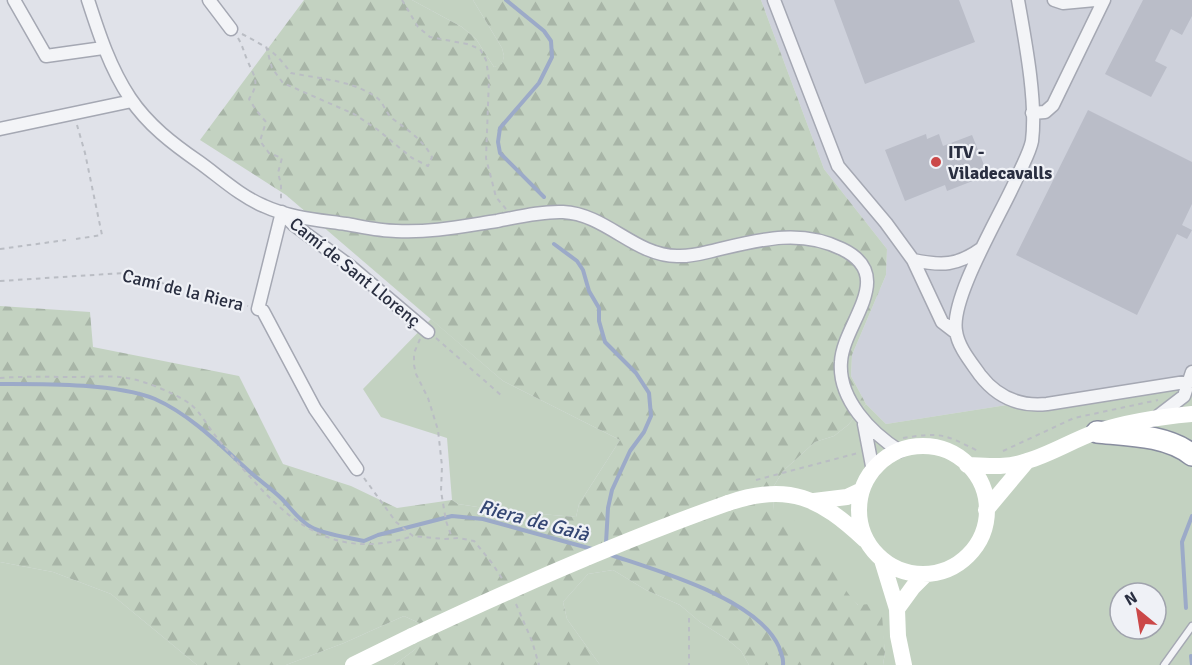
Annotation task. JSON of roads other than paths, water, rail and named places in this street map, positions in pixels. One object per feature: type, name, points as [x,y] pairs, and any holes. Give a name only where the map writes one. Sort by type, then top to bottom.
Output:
[{"type":"highway","points":[[1097,432],[1129,435],[1173,444],[1192,455]]},
{"type":"street","points":[[14,0],[46,56],[103,48]]},
{"type":"street","points":[[88,0],[103,48],[132,101],[168,140],[230,186],[263,206],[282,212],[396,231],[460,226],[555,212],[575,213],[594,219],[640,245],[668,256],[697,255],[789,236],[833,245],[851,254],[861,264],[868,284],[864,301],[843,350],[841,370],[845,388],[863,420],[882,439],[900,451]]},
{"type":"street","points":[[209,0],[231,28]]},
{"type":"street","points":[[774,0],[838,166],[886,223],[913,260],[942,322],[956,332]]},
{"type":"street","points":[[1018,0],[1032,113],[1031,143],[1010,197],[960,299],[956,315],[956,332],[966,357],[989,386],[1001,396],[1025,404],[1047,404],[1176,383],[1191,378]]},
{"type":"street","points":[[1054,0],[1063,3],[1095,0]]},
{"type":"street","points":[[1032,113],[1045,112],[1053,105],[1104,0]]},
{"type":"street","points":[[0,129],[132,101]]},
{"type":"street","name":"Camí de la Riera","points":[[282,212],[261,310],[320,417],[357,469]]},
{"type":"street","name":"Camí de Sant Llorenç","points":[[282,212],[294,225],[350,266],[428,332]]},
{"type":"street","points":[[913,260],[933,264],[952,264],[968,258],[984,247]]},
{"type":"street","points":[[1157,417],[1180,401],[1187,391],[1191,378]]},
{"type":"street","points":[[967,465],[996,467],[1027,461],[1097,432],[1157,417],[1192,414]]},
{"type":"street","points":[[863,420],[873,471]]},
{"type":"street","points":[[868,543],[859,517],[862,490],[873,471],[885,459],[900,451],[920,447],[940,449],[955,455],[967,465],[981,485],[986,510],[981,534],[967,555],[946,569],[926,574],[901,570],[882,560]]},
{"type":"street","points":[[986,510],[1027,461]]},
{"type":"street","points":[[814,501],[847,497],[862,490]]},
{"type":"street","points":[[353,665],[510,589],[606,548],[728,502],[753,495],[777,492],[814,501],[847,523],[882,560],[897,609],[898,636],[904,665]]},
{"type":"street","points":[[897,609],[926,574]]},
{"type":"lane","points":[[1164,665],[1192,626]]},
{"type":"waterway","points":[[506,0],[544,31],[551,41],[552,57],[539,83],[500,128],[498,142],[500,153],[544,197]]},
{"type":"waterway","points":[[554,244],[577,261],[583,270],[589,291],[599,308],[599,321],[605,342],[636,373],[649,393],[651,416],[644,432],[630,451],[612,490],[608,508],[606,543]]},
{"type":"waterway","name":"Riera de Gaià","points":[[0,384],[100,387],[155,399],[181,414],[205,432],[277,495],[306,524],[330,534],[364,541],[378,535],[452,516],[483,519],[592,549]]},
{"type":"waterway","points":[[1186,608],[1182,542],[1192,516]]},
{"type":"waterway","name":"Riera de Gaià","points":[[611,555],[679,578],[729,601],[768,630],[779,647],[783,665]]},
{"type":"waterway","points":[[1191,656],[1192,665]]},
{"type":"place","name":"ITV - Viladecavalls","points":[[936,162]]}]
